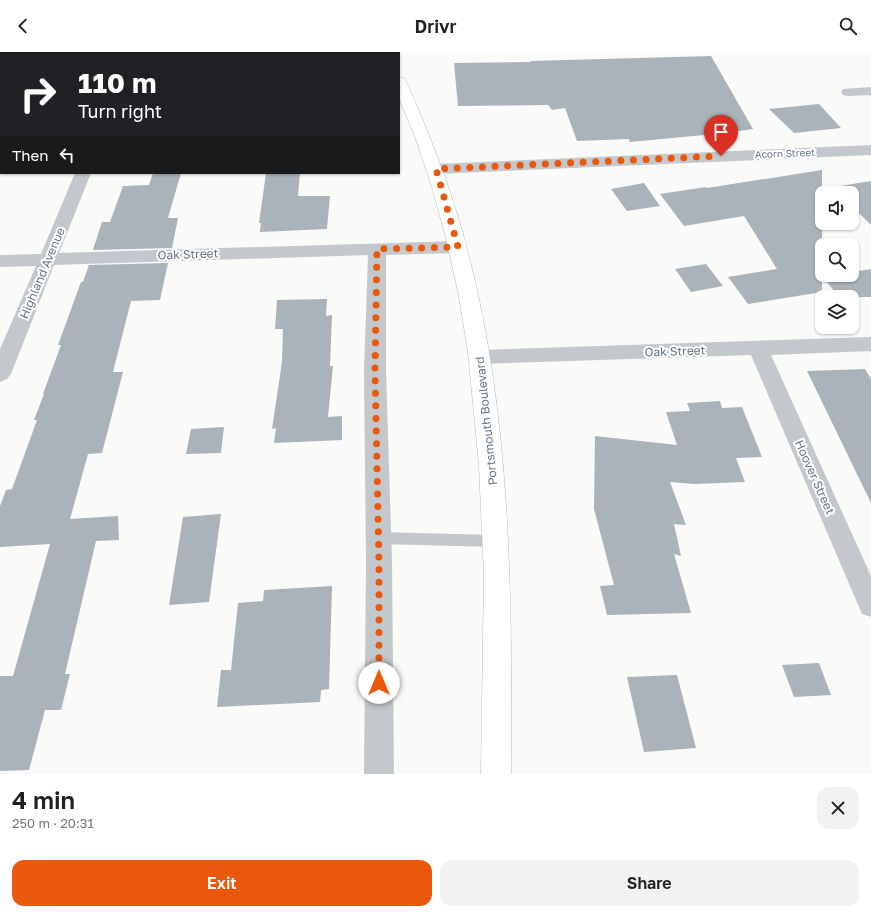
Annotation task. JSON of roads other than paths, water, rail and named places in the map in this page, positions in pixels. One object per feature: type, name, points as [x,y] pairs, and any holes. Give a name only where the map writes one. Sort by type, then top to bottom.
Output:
[{"type":"main road","name":"Portsmouth Boulevard","points":[[400,83],[436,169],[458,247],[480,357],[491,460],[498,606],[496,774]]},
{"type":"street","points":[[848,92],[871,91]]},
{"type":"street","name":"Acorn Street","points":[[436,169],[871,150]]},
{"type":"street","name":"Highland Avenue","points":[[0,374],[83,174]]},
{"type":"street","name":"Oak Street","points":[[0,261],[458,247]]},
{"type":"street","points":[[377,249],[375,371],[379,538],[379,774]]},
{"type":"street","name":"Oak Street","points":[[480,357],[871,344]]},
{"type":"street","name":"Hoover Street","points":[[758,348],[871,605]]},
{"type":"lane","points":[[379,538],[495,541]]}]
